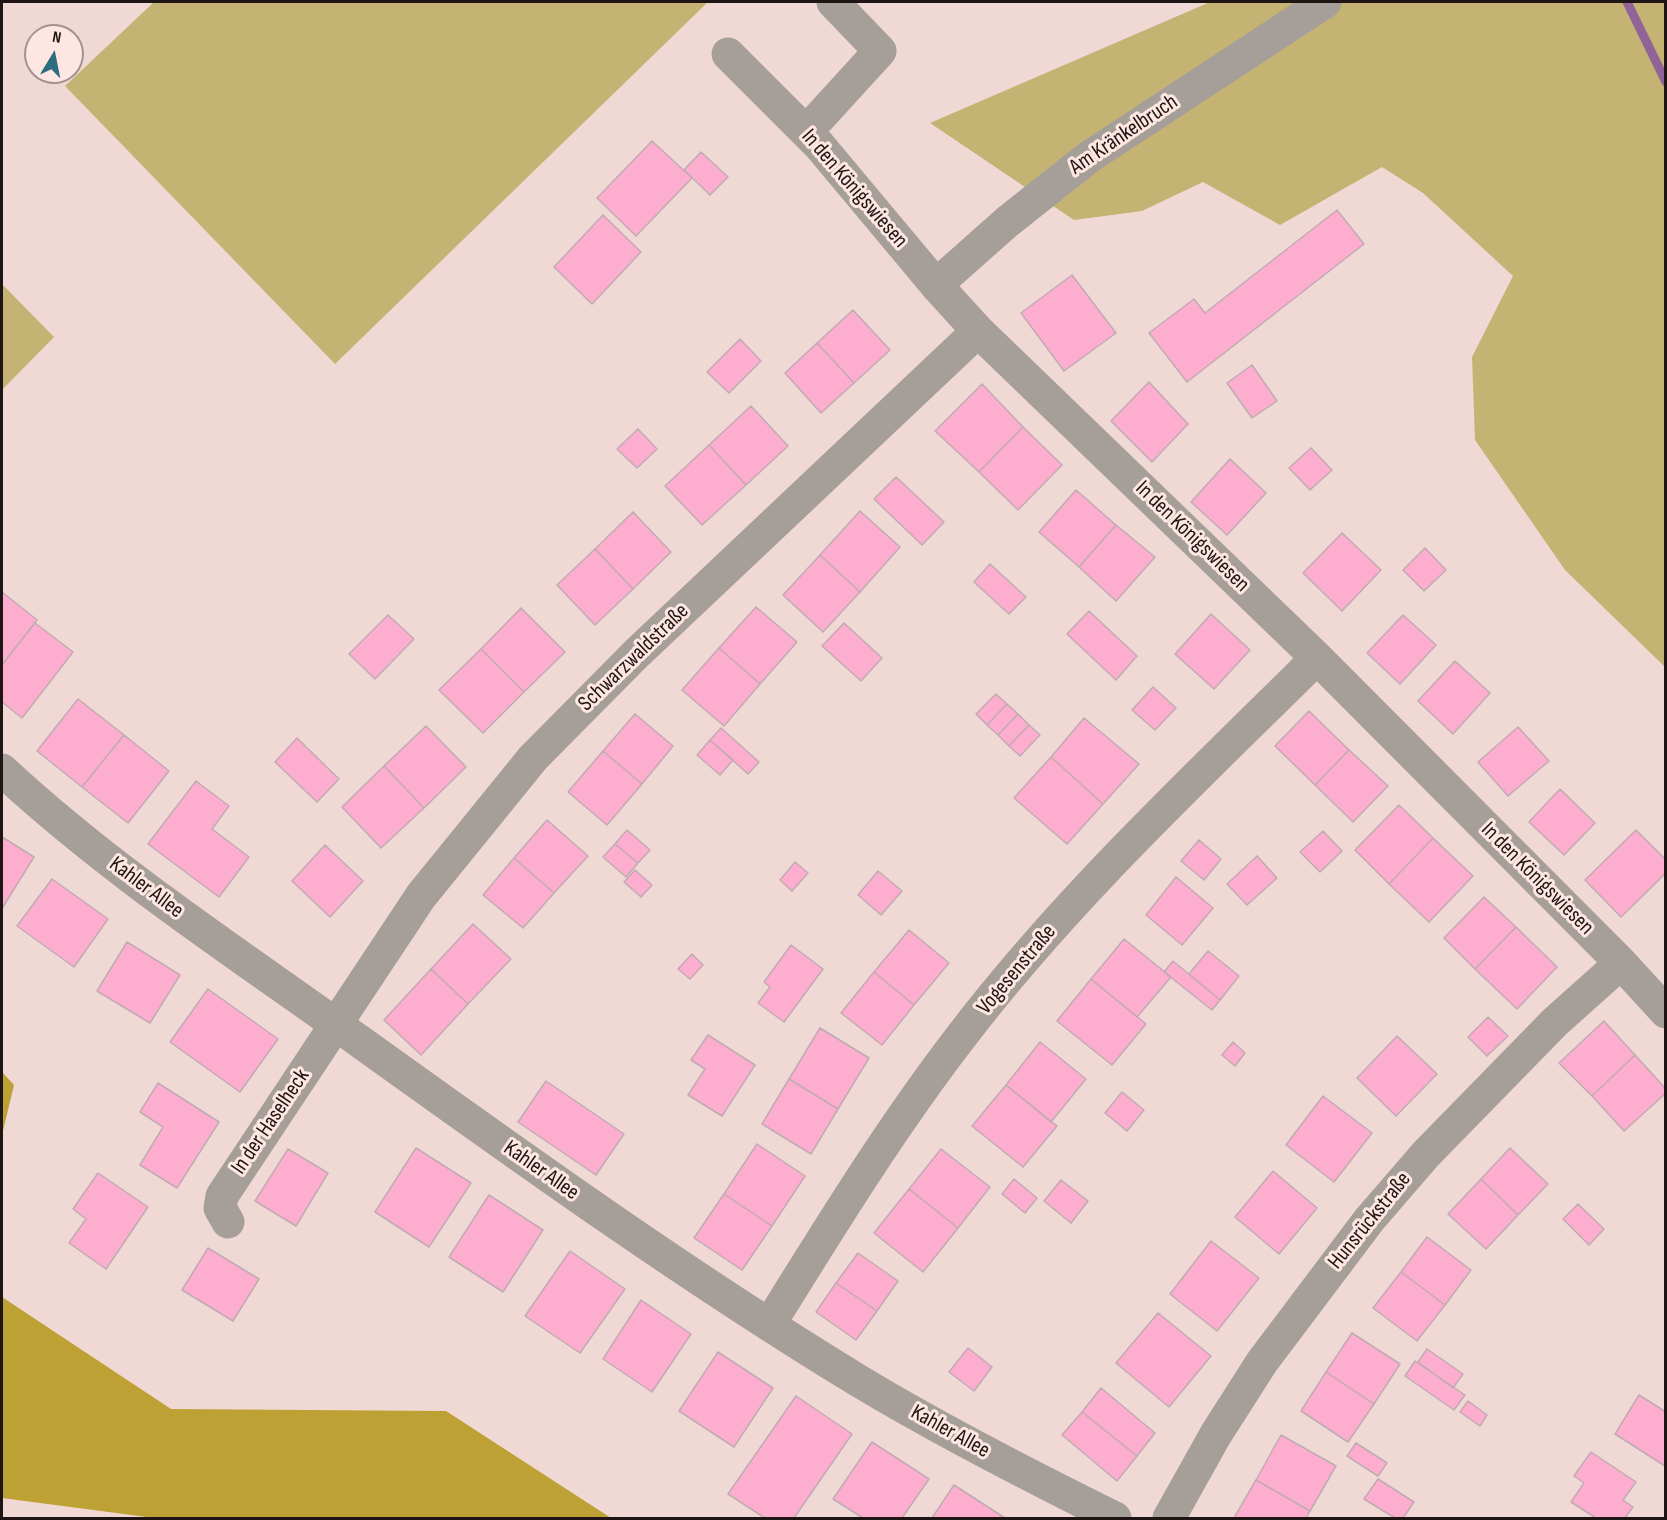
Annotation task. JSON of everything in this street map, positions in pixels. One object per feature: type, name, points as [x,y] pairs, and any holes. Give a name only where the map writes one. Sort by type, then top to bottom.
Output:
[{"type":"street","points":[[806,132],[880,51],[833,2]]},
{"type":"street","name":"Am Kränkelbruch","points":[[936,285],[1006,222],[1089,157],[1325,2]]},
{"type":"street","name":"In den Königswiesen","points":[[728,54],[806,132],[978,331],[1317,658],[1621,963],[1665,1012]]},
{"type":"street","name":"Schwarzwaldstraße","points":[[336,1024],[421,896],[533,758],[636,654],[978,331]]},
{"type":"street","name":"Vogesenstraße","points":[[769,1325],[878,1152],[961,1037],[1091,883],[1317,658]]},
{"type":"street","name":"Kahler Allee","points":[[2,770],[26,793],[126,874],[230,951],[587,1204],[769,1325],[861,1382],[980,1449],[1114,1518]]},
{"type":"street","name":"Hunsrückstraße","points":[[1169,1518],[1216,1434],[1262,1362],[1369,1220],[1426,1154],[1555,1022],[1621,963]]},
{"type":"street","name":"In der Haselheck","points":[[228,1222],[220,1208],[222,1196],[336,1024]]},
{"type":"shaded area","points":[[154,2],[708,2],[335,364],[65,86],[84,84],[84,68]]},
{"type":"shaded area","points":[[1210,2],[1665,2],[1665,667],[1565,570],[1475,440],[1472,357],[1513,276],[1423,193],[1382,167],[1280,225],[1203,182],[1142,211],[1074,220],[930,123]]},
{"type":"shaded area","points":[[2,284],[54,337],[2,390]]},
{"type":"shaded area","points":[[2,1072],[14,1085],[2,1135]]},
{"type":"shaded area","points":[[2,1297],[171,1409],[446,1411],[611,1518],[154,1518],[2,1498]]},
{"type":"building","points":[[652,141],[692,178],[636,236],[597,198]]},
{"type":"building","points":[[701,152],[728,177],[710,195],[684,170]]},
{"type":"building","points":[[1337,210],[1364,244],[1187,382],[1149,333],[1194,299],[1205,313]]},
{"type":"building","points":[[603,215],[641,252],[592,304],[554,267]]},
{"type":"building","points":[[1072,275],[1116,333],[1064,371],[1021,313]]},
{"type":"building","points":[[853,310],[890,350],[854,383],[817,343]]},
{"type":"building","points":[[740,339],[761,361],[729,393],[707,372]]},
{"type":"building","points":[[817,343],[854,383],[821,413],[785,373]]},
{"type":"building","points":[[1252,365],[1277,401],[1252,418],[1227,383]]},
{"type":"building","points":[[1149,382],[1188,424],[1152,462],[1111,421]]},
{"type":"building","points":[[982,384],[1023,427],[979,472],[935,431]]},
{"type":"building","points":[[751,406],[788,446],[746,485],[709,445]]},
{"type":"building","points":[[1023,427],[1062,465],[1018,510],[979,472]]},
{"type":"building","points":[[638,429],[657,449],[637,468],[617,449]]},
{"type":"building","points":[[709,445],[746,485],[702,525],[665,486]]},
{"type":"building","points":[[1311,448],[1332,470],[1310,490],[1289,468]]},
{"type":"building","points":[[1230,459],[1266,493],[1227,535],[1191,502]]},
{"type":"building","points":[[896,477],[944,522],[922,545],[874,499]]},
{"type":"building","points":[[1076,490],[1116,525],[1079,567],[1039,532]]},
{"type":"building","points":[[860,511],[900,547],[860,592],[820,555]]},
{"type":"building","points":[[633,512],[671,552],[633,589],[595,549]]},
{"type":"building","points":[[1116,525],[1155,557],[1116,601],[1079,567]]},
{"type":"building","points":[[1342,533],[1381,570],[1342,611],[1303,573]]},
{"type":"building","points":[[1425,548],[1446,570],[1424,591],[1403,570]]},
{"type":"building","points":[[595,549],[633,589],[595,625],[557,585]]},
{"type":"building","points":[[820,555],[860,592],[823,632],[783,595]]},
{"type":"building","points":[[990,564],[1026,597],[1009,614],[974,582]]},
{"type":"building","points":[[2,592],[37,620],[2,665]]},
{"type":"building","points":[[756,607],[797,642],[760,684],[719,648]]},
{"type":"building","points":[[521,608],[565,652],[524,692],[481,649]]},
{"type":"building","points":[[1089,611],[1137,656],[1116,680],[1067,634]]},
{"type":"building","points":[[1211,614],[1250,650],[1214,689],[1175,654]]},
{"type":"building","points":[[388,615],[414,639],[375,679],[349,654]]},
{"type":"building","points":[[1403,615],[1436,645],[1400,684],[1367,653]]},
{"type":"building","points":[[35,623],[73,652],[22,718],[2,702],[2,665]]},
{"type":"building","points":[[844,623],[882,658],[861,681],[822,646]]},
{"type":"building","points":[[719,648],[760,684],[724,726],[682,690]]},
{"type":"building","points":[[481,649],[524,692],[483,733],[439,690]]},
{"type":"building","points":[[1455,661],[1490,693],[1453,734],[1418,701]]},
{"type":"building","points":[[1153,687],[1176,708],[1155,730],[1132,710]]},
{"type":"building","points":[[996,694],[1007,704],[987,725],[976,714]]},
{"type":"building","points":[[78,699],[124,735],[82,787],[37,751]]},
{"type":"building","points":[[1007,704],[1018,714],[998,735],[987,725]]},
{"type":"building","points":[[1309,711],[1349,750],[1315,785],[1275,746]]},
{"type":"building","points":[[635,714],[673,746],[642,784],[603,751]]},
{"type":"building","points":[[1018,714],[1029,725],[1009,746],[998,735]]},
{"type":"building","points":[[1084,718],[1139,764],[1103,804],[1051,757]]},
{"type":"building","points":[[1029,725],[1040,735],[1020,756],[1009,746]]},
{"type":"building","points":[[426,726],[466,767],[424,808],[384,766]]},
{"type":"building","points":[[1518,727],[1549,761],[1508,796],[1478,762]]},
{"type":"building","points":[[721,728],[759,762],[748,774],[710,740]]},
{"type":"building","points":[[124,735],[169,771],[128,823],[82,787]]},
{"type":"building","points":[[297,738],[339,779],[317,802],[275,762]]},
{"type":"building","points":[[710,740],[733,760],[720,775],[697,755]]},
{"type":"building","points":[[1349,750],[1388,786],[1353,822],[1315,785]]},
{"type":"building","points":[[603,751],[642,784],[607,825],[568,792]]},
{"type":"building","points":[[1051,757],[1103,804],[1067,844],[1014,798]]},
{"type":"building","points":[[384,766],[424,808],[381,848],[342,807]]},
{"type":"building","points":[[196,781],[229,806],[212,829],[249,857],[219,897],[148,844]]},
{"type":"building","points":[[1560,789],[1595,823],[1564,855],[1529,822]]},
{"type":"building","points":[[1399,805],[1433,838],[1389,884],[1355,850]]},
{"type":"building","points":[[547,820],[588,856],[554,893],[514,858]]},
{"type":"building","points":[[627,830],[650,850],[638,863],[615,844]]},
{"type":"building","points":[[1636,830],[1666,860],[1666,873],[1621,917],[1585,880]]},
{"type":"building","points":[[1323,831],[1342,851],[1320,872],[1300,852]]},
{"type":"building","points":[[2,837],[34,857],[3,907],[2,905]]},
{"type":"building","points":[[1433,838],[1473,876],[1429,922],[1389,884]]},
{"type":"building","points":[[1199,840],[1221,859],[1204,880],[1181,861]]},
{"type":"building","points":[[615,844],[638,863],[626,877],[603,857]]},
{"type":"building","points":[[325,845],[363,881],[330,917],[292,881]]},
{"type":"building","points":[[1257,856],[1277,878],[1247,905],[1227,884]]},
{"type":"building","points":[[514,858],[554,893],[523,928],[483,895]]},
{"type":"building","points":[[795,862],[808,873],[792,891],[780,880]]},
{"type":"building","points":[[635,870],[652,885],[641,897],[624,882]]},
{"type":"building","points":[[878,871],[902,891],[881,915],[858,895]]},
{"type":"building","points":[[1176,877],[1213,908],[1182,945],[1146,915]]},
{"type":"building","points":[[52,879],[108,919],[74,967],[17,926]]},
{"type":"building","points":[[1484,897],[1516,927],[1475,969],[1444,938]]},
{"type":"building","points":[[473,924],[511,959],[468,1004],[431,969]]},
{"type":"building","points":[[1516,927],[1557,967],[1517,1009],[1475,969]]},
{"type":"building","points":[[909,930],[949,963],[914,1005],[874,972]]},
{"type":"building","points":[[1124,939],[1171,977],[1137,1017],[1091,979]]},
{"type":"building","points":[[127,942],[180,975],[150,1023],[97,991]]},
{"type":"building","points":[[791,945],[823,969],[784,1022],[758,1003],[770,987],[764,982]]},
{"type":"building","points":[[1208,951],[1239,976],[1220,1000],[1189,974]]},
{"type":"building","points":[[692,954],[703,965],[690,979],[678,969]]},
{"type":"building","points":[[1173,961],[1220,1000],[1212,1010],[1164,972]]},
{"type":"building","points":[[431,969],[468,1004],[421,1055],[384,1020]]},
{"type":"building","points":[[874,972],[914,1005],[882,1045],[841,1013]]},
{"type":"building","points":[[1091,979],[1146,1024],[1112,1065],[1057,1021]]},
{"type":"building","points":[[208,989],[278,1039],[240,1092],[170,1042]]},
{"type":"building","points":[[1488,1017],[1508,1036],[1487,1056],[1468,1037]]},
{"type":"building","points":[[1604,1021],[1635,1055],[1592,1096],[1559,1063]]},
{"type":"building","points":[[820,1028],[869,1058],[838,1109],[789,1079]]},
{"type":"building","points":[[708,1035],[755,1065],[722,1116],[688,1095],[705,1069],[691,1060]]},
{"type":"building","points":[[1397,1036],[1437,1074],[1396,1116],[1357,1078]]},
{"type":"building","points":[[1040,1042],[1086,1079],[1051,1122],[1006,1085]]},
{"type":"building","points":[[1233,1042],[1245,1053],[1235,1066],[1222,1055]]},
{"type":"building","points":[[1635,1055],[1666,1089],[1666,1093],[1624,1131],[1592,1096]]},
{"type":"building","points":[[789,1079],[838,1109],[811,1154],[762,1124]]},
{"type":"building","points":[[546,1081],[624,1134],[596,1175],[518,1122]]},
{"type":"building","points":[[158,1083],[219,1122],[177,1188],[140,1165],[163,1127],[140,1112]]},
{"type":"building","points":[[1006,1085],[1057,1126],[1023,1167],[972,1126]]},
{"type":"building","points":[[1122,1092],[1144,1110],[1127,1131],[1105,1113]]},
{"type":"building","points":[[1323,1096],[1372,1133],[1334,1182],[1286,1145]]},
{"type":"building","points":[[757,1144],[805,1176],[772,1226],[724,1194]]},
{"type":"building","points":[[416,1148],[471,1183],[429,1247],[375,1212]]},
{"type":"building","points":[[1510,1148],[1548,1184],[1518,1215],[1481,1179]]},
{"type":"building","points":[[288,1149],[328,1173],[296,1226],[255,1201]]},
{"type":"building","points":[[941,1149],[990,1187],[958,1228],[909,1189]]},
{"type":"building","points":[[1273,1171],[1317,1208],[1279,1254],[1235,1217]]},
{"type":"building","points":[[98,1173],[148,1207],[106,1269],[69,1243],[86,1219],[73,1209]]},
{"type":"building","points":[[1014,1179],[1037,1198],[1025,1213],[1002,1194]]},
{"type":"building","points":[[1481,1179],[1518,1215],[1486,1249],[1448,1214]]},
{"type":"building","points":[[1061,1180],[1088,1201],[1071,1223],[1044,1201]]},
{"type":"building","points":[[909,1189],[958,1228],[923,1272],[874,1233]]},
{"type":"building","points":[[724,1194],[772,1226],[742,1270],[694,1238]]},
{"type":"building","points":[[489,1195],[543,1230],[503,1292],[449,1257]]},
{"type":"building","points":[[1578,1204],[1604,1229],[1589,1245],[1563,1219]]},
{"type":"building","points":[[1427,1237],[1471,1270],[1445,1305],[1401,1272]]},
{"type":"building","points":[[1211,1241],[1259,1278],[1217,1331],[1170,1294]]},
{"type":"building","points":[[208,1248],[259,1279],[233,1321],[182,1290]]},
{"type":"building","points":[[570,1251],[625,1289],[580,1353],[525,1316]]},
{"type":"building","points":[[858,1253],[898,1281],[877,1311],[836,1283]]},
{"type":"building","points":[[1401,1272],[1445,1305],[1417,1341],[1373,1308]]},
{"type":"building","points":[[836,1283],[877,1311],[856,1340],[816,1312]]},
{"type":"building","points":[[641,1300],[691,1334],[652,1392],[603,1359]]},
{"type":"building","points":[[1158,1313],[1211,1356],[1169,1407],[1116,1363]]},
{"type":"building","points":[[1352,1333],[1400,1364],[1374,1404],[1326,1372]]},
{"type":"building","points":[[968,1348],[992,1367],[974,1391],[949,1372]]},
{"type":"building","points":[[1427,1349],[1463,1374],[1453,1388],[1418,1362]]},
{"type":"building","points":[[718,1352],[773,1388],[734,1447],[679,1411]]},
{"type":"building","points":[[1415,1361],[1465,1395],[1454,1410],[1405,1376]]},
{"type":"building","points":[[1326,1372],[1374,1404],[1348,1442],[1301,1411]]},
{"type":"building","points":[[1101,1388],[1155,1433],[1137,1456],[1082,1412]]},
{"type":"building","points":[[1639,1395],[1666,1412],[1665,1466],[1615,1434]]},
{"type":"building","points":[[796,1396],[852,1434],[794,1518],[765,1518],[728,1494]]},
{"type":"building","points":[[1468,1401],[1487,1415],[1480,1426],[1460,1412]]},
{"type":"building","points":[[1082,1412],[1137,1456],[1117,1481],[1062,1435]]},
{"type":"building","points":[[1281,1435],[1336,1466],[1310,1511],[1256,1480]]},
{"type":"building","points":[[872,1442],[929,1479],[902,1518],[863,1518],[833,1499]]},
{"type":"building","points":[[1356,1443],[1387,1463],[1378,1476],[1347,1456]]},
{"type":"building","points":[[1591,1452],[1636,1482],[1623,1500],[1633,1507],[1625,1518],[1596,1518],[1571,1502],[1584,1483],[1574,1476]]},
{"type":"building","points":[[1378,1479],[1414,1502],[1403,1518],[1395,1518],[1364,1499]]},
{"type":"building","points":[[1256,1480],[1310,1511],[1306,1518],[1234,1518]]},
{"type":"building","points":[[954,1485],[1005,1518],[932,1518]]},
{"type":"waterway","points":[[1627,2],[1666,82]]}]
